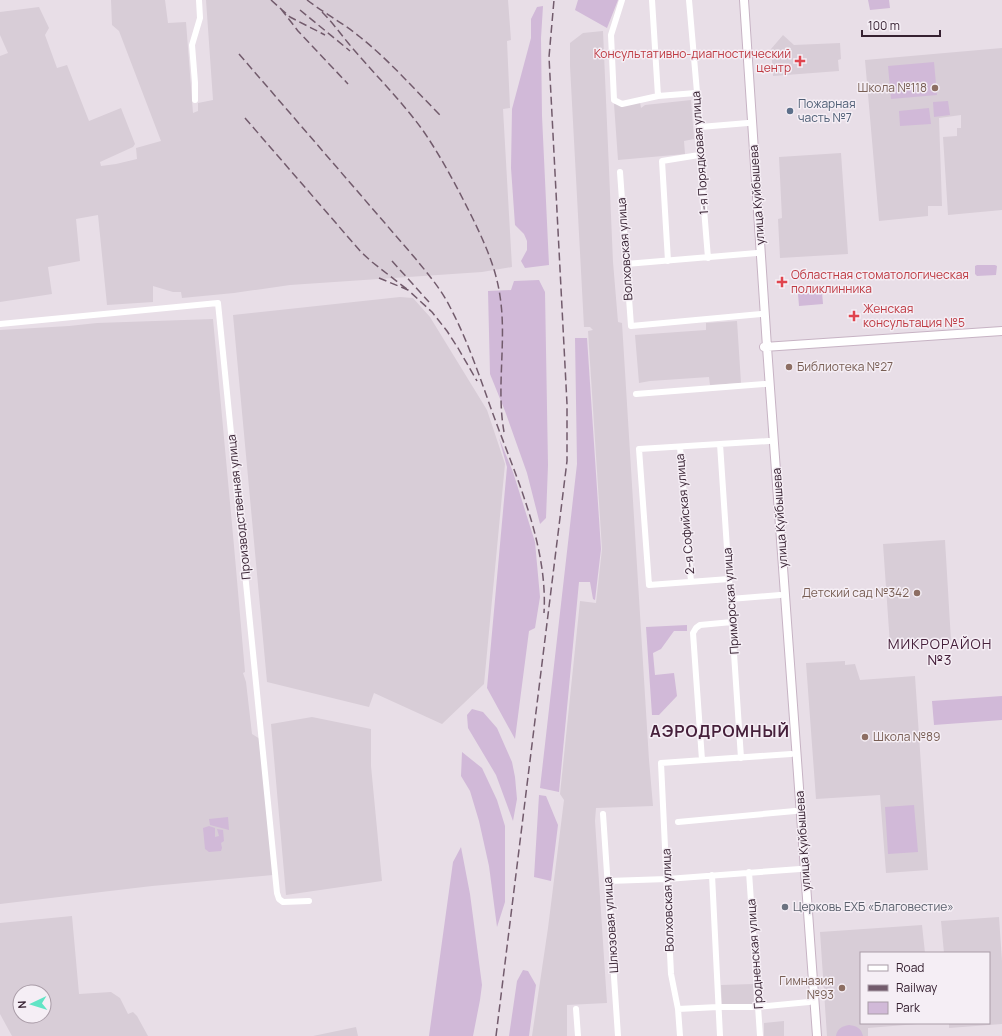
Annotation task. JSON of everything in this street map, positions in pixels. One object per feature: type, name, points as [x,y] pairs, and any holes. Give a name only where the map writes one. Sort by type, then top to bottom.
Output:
[{"type":"main road","name":"улица Куйбышева","points":[[739,0],[750,123],[806,925],[812,1002],[817,1036]]},
{"type":"main road","name":"улица Куйбышева","points":[[744,0],[750,123]]},
{"type":"main road","name":"улица Куйбышева","points":[[759,253],[761,314],[765,347],[765,384],[772,440]]},
{"type":"main road","points":[[765,347],[1002,331]]},
{"type":"main road","name":"улица Куйбышева","points":[[811,1036],[812,1002]]},
{"type":"street","points":[[195,100],[192,45],[200,18],[199,0]]},
{"type":"street","points":[[622,0],[611,35],[614,100],[622,104],[658,96],[696,93]]},
{"type":"street","points":[[652,0],[658,96]]},
{"type":"street","name":"1-я Порядковая улица","points":[[689,0],[700,127],[698,135],[708,258]]},
{"type":"street","points":[[700,127],[750,123]]},
{"type":"street","points":[[668,261],[662,160],[700,155]]},
{"type":"street","name":"Волховская улица","points":[[620,172],[631,326],[761,314]]},
{"type":"street","points":[[626,264],[759,253]]},
{"type":"street","name":"Производственная улица","points":[[0,324],[218,303],[277,893],[279,899],[283,902],[309,901]]},
{"type":"street","points":[[636,394],[765,384]]},
{"type":"street","points":[[729,579],[649,585],[639,449],[772,440]]},
{"type":"street","name":"Приморская улица","points":[[720,444],[741,758]]},
{"type":"street","name":"2-я Софийская улица","points":[[680,447],[691,582]]},
{"type":"street","points":[[730,599],[783,595]]},
{"type":"street","points":[[732,622],[700,625],[693,633],[702,760],[794,754]]},
{"type":"street","name":"Волховская улица","points":[[680,1036],[678,1009],[671,974],[661,763],[702,760]]},
{"type":"street","points":[[678,822],[798,811]]},
{"type":"street","name":"Шлюзовая улица","points":[[603,814],[618,1036]]},
{"type":"street","points":[[608,881],[667,879],[802,868]]},
{"type":"street","name":"Гродненская улица","points":[[749,872],[760,1036]]},
{"type":"street","points":[[712,875],[720,1036]]},
{"type":"street","points":[[678,1009],[758,1007],[812,1002]]},
{"type":"street","points":[[576,1009],[578,1036]]},
{"type":"shaded area","points":[[111,0],[165,0],[168,23],[186,22],[193,113],[198,111],[198,103],[213,100],[206,0],[508,0],[511,40],[507,41],[510,108],[503,109],[512,267],[482,272],[290,285],[234,293],[182,298],[181,292],[173,292],[153,286],[153,302],[107,305],[98,215],[76,219],[80,261],[48,267],[52,294],[0,302],[0,56],[8,53],[0,35],[0,12],[39,7],[49,28],[45,35],[57,68],[67,65],[89,121],[121,108],[135,144],[133,147],[100,162],[101,166],[137,159],[136,148],[161,141],[119,31],[112,25]]},
{"type":"shaded area","points":[[603,31],[613,262],[618,322],[622,323],[653,806],[596,808],[595,821],[607,1003],[567,1005],[567,1036],[532,1036],[548,928],[564,800],[560,794],[580,601],[596,603],[602,549],[588,331],[593,330],[590,327],[584,327],[570,43],[583,33]]},
{"type":"shaded area","points":[[783,35],[794,45],[840,43],[841,59],[838,60],[839,71],[773,76],[771,49]]},
{"type":"shaded area","points":[[1002,48],[1002,210],[948,215],[943,137],[957,136],[957,128],[961,128],[961,115],[939,118],[942,206],[928,206],[928,216],[879,221],[865,60]]},
{"type":"shaded area","points":[[691,100],[694,139],[684,141],[685,154],[618,160],[614,104],[640,102],[641,108],[645,105]]},
{"type":"shaded area","points":[[841,153],[848,254],[780,258],[778,219],[782,218],[779,157]]},
{"type":"shaded area","points":[[400,297],[413,298],[430,317],[487,410],[505,464],[484,684],[442,724],[374,693],[369,707],[267,682],[233,315]]},
{"type":"shaded area","points":[[213,319],[245,672],[243,673],[246,682],[252,734],[260,739],[273,875],[152,886],[0,904],[0,330],[97,323]]},
{"type":"shaded area","points":[[737,321],[741,383],[710,385],[709,377],[639,383],[635,335],[706,330],[706,323]]},
{"type":"shaded area","name":"Детский сад №342","points":[[945,540],[951,641],[890,645],[883,544]]},
{"type":"shaded area","name":"Школа №89","points":[[845,661],[845,665],[855,664],[860,680],[915,676],[928,870],[886,873],[880,795],[816,799],[806,663]]},
{"type":"shaded area","points":[[312,717],[371,729],[371,766],[382,881],[286,895],[271,724]]},
{"type":"shaded area","points":[[72,916],[79,994],[111,992],[120,998],[128,1014],[133,1012],[137,1016],[148,1036],[12,1036],[0,1014],[0,923]]},
{"type":"shaded area","points":[[999,917],[1002,961],[1002,1024],[949,1028],[949,1024],[990,1024],[990,952],[944,952],[941,921]]},
{"type":"shaded area","name":"Гимназия №93","points":[[922,925],[925,952],[860,952],[860,1024],[918,1024],[868,1028],[868,1036],[827,1036],[820,932]]},
{"type":"shaded area","points":[[753,984],[754,1005],[722,1005],[721,985]]},
{"type":"shaded area","points":[[784,1021],[784,1036],[764,1036],[764,1023]]},
{"type":"shaded area","points":[[356,1027],[358,1036],[313,1036]]},
{"type":"green space","points":[[578,0],[618,0],[607,28],[575,10]]},
{"type":"green space","points":[[868,0],[889,0],[890,8],[870,10]]},
{"type":"green space","points":[[543,6],[541,38],[542,116],[549,265],[525,268],[521,261],[527,250],[527,241],[524,234],[515,225],[511,168],[512,109],[531,38],[531,19],[537,7]]},
{"type":"green space","points":[[934,62],[937,95],[891,99],[888,66]]},
{"type":"green space","points":[[948,101],[950,115],[934,117],[933,102]]},
{"type":"green space","points":[[929,108],[931,124],[900,126],[899,111]]},
{"type":"green space","points":[[975,266],[997,266],[996,275],[977,276],[975,274]]},
{"type":"green space","points":[[539,280],[545,292],[548,465],[546,518],[540,524],[527,473],[490,374],[488,291],[511,290],[514,281]]},
{"type":"green space","points":[[822,292],[823,304],[799,306],[798,294]]},
{"type":"green space","points":[[575,338],[587,338],[601,549],[595,600],[593,599],[590,582],[579,582],[559,792],[540,788],[577,464]]},
{"type":"green space","points":[[499,438],[513,472],[535,542],[540,597],[535,628],[529,631],[515,739],[487,688],[507,467]]},
{"type":"green space","points":[[687,625],[687,631],[674,631],[661,649],[653,653],[655,675],[674,673],[677,696],[659,715],[652,715],[646,627]]},
{"type":"green space","points":[[1002,696],[1002,720],[934,725],[932,701]]},
{"type":"green space","points":[[472,709],[483,712],[497,728],[512,762],[517,799],[513,821],[496,775],[468,728],[467,715]]},
{"type":"green space","points":[[462,752],[482,768],[497,800],[505,826],[505,902],[497,927],[489,866],[479,821],[470,791],[461,776]]},
{"type":"green space","points":[[539,795],[546,796],[558,825],[551,881],[534,877]]},
{"type":"green space","points":[[914,805],[918,852],[888,854],[885,807]]},
{"type":"green space","points":[[228,817],[229,830],[210,825],[209,819]]},
{"type":"green space","points":[[209,826],[215,828],[215,837],[219,836],[217,829],[223,830],[224,841],[221,843],[221,851],[209,852],[205,849],[203,828]]},
{"type":"green space","points":[[461,847],[470,894],[482,985],[480,1000],[473,1036],[429,1036],[453,862]]},
{"type":"green space","points":[[523,970],[528,971],[536,985],[529,1036],[509,1036],[517,981]]},
{"type":"green space","points":[[849,1025],[858,1028],[863,1036],[836,1036],[837,1031],[840,1028]]},
{"type":"railway","points":[[271,0],[290,17],[325,35]]},
{"type":"railway","points":[[307,0],[347,27],[371,46],[441,116]]},
{"type":"railway","points":[[496,1036],[567,461],[567,404],[549,57],[554,0]]},
{"type":"railway","points":[[281,9],[298,31],[348,84]]},
{"type":"railway","points":[[300,10],[350,51]]},
{"type":"railway","points":[[322,12],[358,55],[407,109],[424,132],[438,153],[456,186],[486,247],[496,276],[502,313],[501,398],[504,432]]},
{"type":"railway","points":[[239,54],[415,258],[443,294],[473,360],[529,512],[541,562],[544,588],[544,613]]},
{"type":"railway","points":[[245,118],[361,252],[408,290]]},
{"type":"railway","points":[[392,261],[429,302]]},
{"type":"railway","points":[[379,278],[408,290],[432,312],[447,331],[477,381]]},
{"type":"place","name":"Консультативно-диагностический центр","points":[[800,61]]},
{"type":"place","name":"Школа №118","points":[[935,88]]},
{"type":"place","name":"Пожарная часть №7","points":[[790,111]]},
{"type":"place","name":"Областная стоматологическая поликлинника","points":[[782,282]]},
{"type":"place","name":"Женская консультация №5","points":[[854,316]]},
{"type":"place","name":"Библиотека №27","points":[[789,367]]},
{"type":"place","name":"Детский сад №342","points":[[917,593]]},
{"type":"place","name":"Школа №89","points":[[865,737]]},
{"type":"place","name":"Церковь ЕХБ «Благовестие»","points":[[785,907]]},
{"type":"place","name":"Гимназия №93","points":[[842,988]]},
{"type":"district","name":"МИКРОРАЙОН №3","points":[[940,652]]},
{"type":"district","name":"АЭРОДРОМНЫЙ","points":[[720,731]]}]
